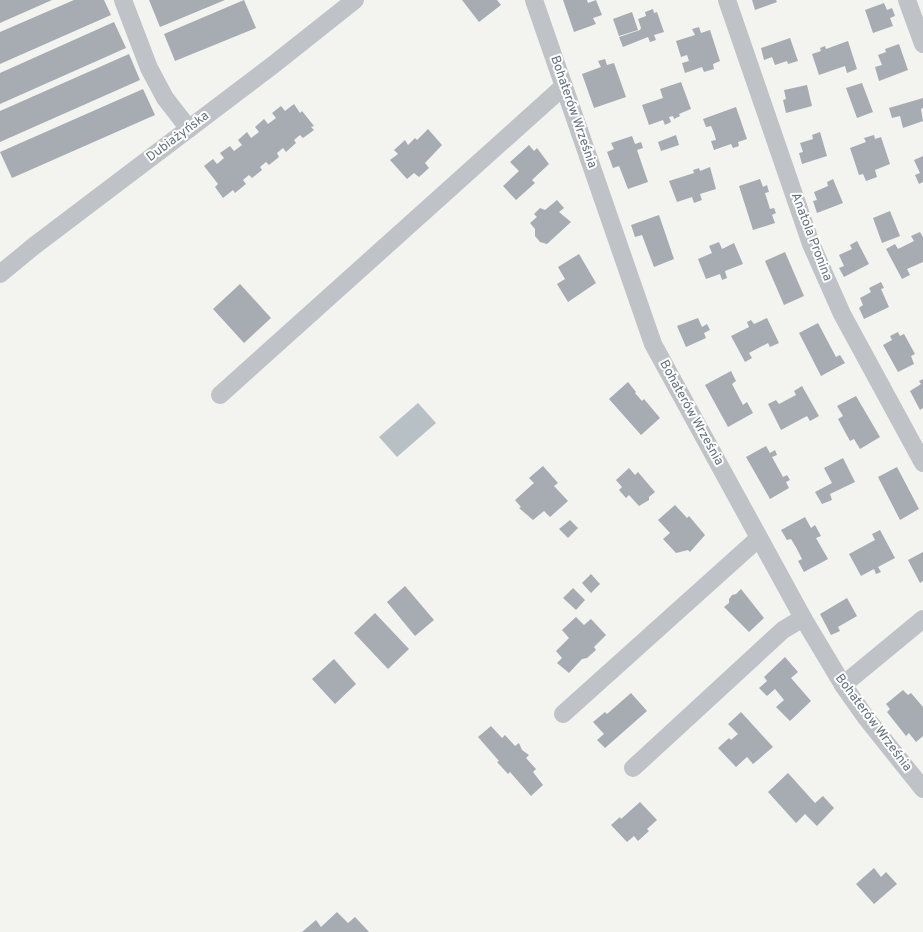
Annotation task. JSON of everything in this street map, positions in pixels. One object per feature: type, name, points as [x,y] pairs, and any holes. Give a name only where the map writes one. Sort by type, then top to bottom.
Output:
[{"type":"street","points":[[124,0],[149,68],[165,98],[189,129]]},
{"type":"street","name":"Dubiażyńska","points":[[0,274],[34,246],[189,129],[355,0]]},
{"type":"street","name":"Bohaterów Września","points":[[534,0],[653,344],[803,618],[843,685],[867,719],[923,789]]},
{"type":"street","name":"Anatola Pronina","points":[[727,0],[811,244],[842,314],[923,463]]},
{"type":"street","points":[[908,0],[923,44]]},
{"type":"street","points":[[220,395],[564,86]]},
{"type":"street","points":[[563,714],[759,538]]},
{"type":"street","points":[[633,768],[783,630],[803,618]]},
{"type":"street","points":[[843,685],[923,619]]},
{"type":"shaded area","points":[[418,403],[436,423],[397,457],[379,437]]},
{"type":"building","points":[[0,0],[52,0],[0,23]]},
{"type":"building","points":[[74,0],[104,0],[111,15],[0,64],[0,32]]},
{"type":"building","points":[[149,0],[225,0],[160,27]]},
{"type":"building","points":[[244,0],[256,28],[175,61],[164,34]]},
{"type":"building","points":[[462,0],[497,0],[501,5],[479,22]]},
{"type":"building","points":[[563,0],[587,0],[588,3],[596,0],[602,15],[593,18],[596,24],[574,32]]},
{"type":"building","points":[[752,0],[776,0],[777,2],[755,10]]},
{"type":"building","points":[[884,3],[887,10],[892,8],[895,16],[890,18],[893,26],[873,33],[865,10]]},
{"type":"building","points":[[653,9],[654,13],[657,12],[664,32],[654,35],[656,40],[650,42],[648,37],[623,47],[619,37],[640,30],[641,28],[638,19],[646,16],[645,12]]},
{"type":"building","points":[[632,12],[638,30],[619,36],[613,19]]},
{"type":"building","points":[[114,22],[126,48],[0,104],[0,73]]},
{"type":"building","points":[[699,27],[701,33],[710,30],[720,61],[713,64],[714,69],[704,72],[702,67],[685,73],[682,63],[689,61],[687,55],[681,57],[676,41],[695,35],[692,29]]},
{"type":"building","points":[[790,38],[798,61],[788,64],[787,61],[775,65],[772,57],[764,60],[761,48]]},
{"type":"building","points":[[848,41],[857,69],[847,73],[845,66],[819,75],[812,54],[821,51],[820,48],[825,46],[826,49]]},
{"type":"building","points":[[899,44],[908,70],[879,81],[875,67],[882,65],[878,55],[886,52],[885,49]]},
{"type":"building","points":[[129,54],[140,80],[0,142],[0,111]]},
{"type":"building","points":[[605,59],[607,65],[614,63],[626,97],[594,108],[582,74],[601,67],[598,61]]},
{"type":"building","points":[[681,82],[691,109],[679,114],[680,116],[674,119],[673,116],[669,117],[671,122],[665,125],[663,120],[649,125],[642,105],[663,98],[660,89]]},
{"type":"building","points":[[862,83],[873,112],[857,118],[846,88]]},
{"type":"building","points":[[807,85],[812,106],[786,113],[783,100],[786,99],[784,90]]},
{"type":"building","points":[[143,89],[155,115],[12,178],[0,152]]},
{"type":"building","points":[[923,98],[923,108],[921,109],[923,121],[903,128],[900,116],[892,118],[889,108]]},
{"type":"building","points":[[294,104],[300,113],[302,111],[314,126],[311,127],[314,130],[303,138],[300,135],[294,140],[296,143],[286,152],[283,148],[277,153],[279,157],[269,165],[266,162],[260,167],[262,170],[252,178],[249,175],[243,180],[246,184],[235,193],[233,190],[223,198],[215,187],[218,184],[204,166],[213,159],[217,164],[224,158],[220,153],[230,146],[234,151],[242,145],[238,140],[247,132],[251,138],[259,132],[255,127],[264,119],[268,124],[276,118],[272,113],[281,106],[285,111]]},
{"type":"building","points":[[736,107],[747,139],[738,142],[739,146],[733,148],[731,144],[714,150],[711,141],[716,140],[714,133],[711,126],[706,127],[703,119]]},
{"type":"building","points":[[428,129],[442,145],[425,163],[429,168],[419,177],[414,173],[407,179],[390,160],[398,154],[394,150],[405,140],[408,145],[415,138],[417,140]]},
{"type":"building","points":[[820,132],[827,156],[802,164],[799,153],[803,152],[800,143],[813,139],[812,135]]},
{"type":"building","points":[[676,135],[679,145],[661,151],[658,142]]},
{"type":"building","points":[[874,135],[875,139],[881,137],[890,164],[875,170],[877,177],[866,181],[863,174],[859,175],[850,148],[866,142],[864,138]]},
{"type":"building","points":[[632,136],[635,144],[641,142],[643,148],[637,150],[648,182],[628,189],[619,166],[613,168],[607,152],[614,149],[611,143]]},
{"type":"building","points":[[529,145],[534,151],[537,148],[549,164],[532,180],[535,183],[516,200],[503,186],[519,171],[510,162]]},
{"type":"building","points":[[923,156],[923,182],[919,184],[915,175],[920,173],[914,160]]},
{"type":"building","points":[[710,167],[716,189],[700,194],[702,200],[694,203],[692,197],[677,202],[669,181],[694,173],[693,170],[699,168],[700,171]]},
{"type":"building","points":[[760,179],[763,187],[767,185],[769,192],[765,193],[770,209],[774,208],[776,213],[772,215],[775,223],[753,230],[739,186]]},
{"type":"building","points":[[833,179],[843,203],[817,213],[813,201],[817,200],[814,192],[828,186],[827,182]]},
{"type":"building","points":[[557,200],[564,208],[559,212],[571,222],[547,244],[540,242],[535,236],[535,229],[530,223],[537,217],[534,214],[540,208],[545,210]]},
{"type":"building","points":[[890,211],[900,236],[882,243],[873,218]]},
{"type":"building","points":[[659,215],[674,259],[654,267],[642,235],[635,237],[631,225]]},
{"type":"building","points":[[920,232],[923,237],[923,262],[907,269],[910,275],[902,279],[886,249],[895,244],[898,249],[914,241],[911,236]]},
{"type":"building","points":[[857,241],[869,264],[844,277],[839,268],[844,266],[839,255],[852,249],[850,245]]},
{"type":"building","points":[[719,242],[722,249],[734,243],[743,264],[725,271],[727,278],[722,280],[720,274],[706,279],[698,259],[712,253],[709,246]]},
{"type":"building","points":[[785,252],[804,296],[784,305],[765,261]]},
{"type":"building","points":[[579,254],[596,283],[568,302],[557,284],[565,279],[558,267]]},
{"type":"building","points":[[881,282],[884,288],[881,289],[889,307],[864,319],[859,308],[863,305],[860,298],[871,292],[869,288]]},
{"type":"building","points":[[240,284],[271,318],[244,343],[213,309]]},
{"type":"building","points":[[698,318],[702,327],[707,324],[710,330],[704,333],[706,338],[686,347],[677,326]]},
{"type":"building","points":[[767,318],[779,343],[770,347],[768,343],[749,353],[752,358],[745,362],[731,336],[749,327],[747,322],[751,320],[754,324]]},
{"type":"building","points":[[818,323],[836,357],[840,355],[845,363],[821,376],[799,333]]},
{"type":"building","points":[[898,332],[900,336],[904,334],[915,354],[911,356],[914,364],[898,372],[883,345],[892,340],[890,336]]},
{"type":"building","points":[[731,371],[736,381],[732,384],[743,405],[747,402],[753,413],[728,427],[705,385]]},
{"type":"building","points":[[923,379],[923,408],[920,410],[910,391],[921,384],[919,381]]},
{"type":"building","points":[[628,382],[642,401],[644,399],[660,418],[641,435],[609,399]]},
{"type":"building","points":[[802,386],[819,416],[810,421],[807,416],[781,430],[768,404],[776,400],[779,404],[796,395],[794,391]]},
{"type":"building","points":[[856,396],[880,437],[860,449],[854,439],[850,441],[838,419],[843,416],[837,406]]},
{"type":"building","points":[[766,446],[770,453],[775,450],[777,455],[772,457],[783,477],[787,475],[790,480],[786,482],[789,488],[770,499],[746,457]]},
{"type":"building","points":[[843,458],[855,482],[830,494],[832,500],[822,504],[815,492],[832,483],[824,468]]},
{"type":"building","points":[[543,466],[558,483],[554,486],[568,501],[550,517],[544,511],[533,520],[519,508],[521,507],[515,500],[534,483],[529,478]]},
{"type":"building","points":[[897,467],[919,509],[900,520],[878,477]]},
{"type":"building","points":[[629,468],[635,475],[638,472],[655,492],[649,497],[649,500],[639,506],[629,495],[626,498],[619,490],[622,487],[616,480]]},
{"type":"building","points":[[675,505],[687,518],[689,516],[705,535],[690,552],[688,550],[676,553],[663,539],[670,533],[658,520]]},
{"type":"building","points":[[805,517],[811,528],[815,525],[821,536],[816,538],[828,559],[804,572],[798,561],[802,559],[797,549],[791,539],[787,540],[781,530]]},
{"type":"building","points":[[570,520],[578,528],[568,538],[559,529]]},
{"type":"building","points":[[880,530],[895,558],[878,567],[881,572],[876,574],[874,569],[861,576],[849,554],[875,540],[872,534]]},
{"type":"building","points":[[923,552],[923,581],[920,583],[908,560]]},
{"type":"building","points":[[591,574],[600,584],[591,593],[582,583]]},
{"type":"building","points":[[405,586],[434,620],[415,636],[387,602]]},
{"type":"building","points":[[573,588],[585,600],[576,610],[563,598]]},
{"type":"building","points":[[741,589],[764,618],[749,632],[724,607],[729,603],[729,599],[732,595],[736,594]]},
{"type":"building","points":[[847,598],[857,616],[838,627],[840,631],[831,635],[820,614]]},
{"type":"building","points":[[375,613],[409,649],[388,669],[354,633]]},
{"type":"building","points":[[576,617],[584,625],[591,619],[606,635],[594,647],[596,650],[587,658],[582,659],[569,673],[557,663],[562,658],[556,651],[569,638],[562,630]]},
{"type":"building","points":[[785,657],[798,672],[791,678],[811,701],[790,721],[776,707],[784,700],[775,689],[767,696],[759,688],[767,681],[764,677]]},
{"type":"building","points":[[334,659],[356,684],[335,704],[312,679]]},
{"type":"building","points":[[903,690],[908,695],[911,693],[923,707],[923,736],[916,742],[909,733],[906,736],[887,712],[890,709],[886,704]]},
{"type":"building","points":[[631,693],[647,711],[605,748],[597,740],[604,734],[593,722],[605,712],[607,714]]},
{"type":"building","points":[[741,712],[773,747],[753,764],[747,757],[736,767],[718,748],[729,738],[731,740],[738,734],[728,724]]},
{"type":"building","points":[[491,726],[502,738],[505,735],[515,746],[519,743],[522,750],[529,755],[526,758],[536,769],[533,772],[543,785],[531,796],[510,772],[508,774],[497,762],[499,761],[478,737]]},
{"type":"building","points":[[788,773],[815,803],[823,796],[834,808],[817,826],[805,814],[796,823],[768,792]]},
{"type":"building","points":[[640,802],[657,820],[647,829],[649,831],[638,841],[634,836],[627,842],[611,825],[620,817],[621,819]]},
{"type":"building","points":[[874,868],[881,877],[886,872],[897,884],[874,904],[856,884]]},
{"type":"building","points":[[337,912],[348,923],[355,917],[369,932],[302,932],[316,920],[321,927]]}]
